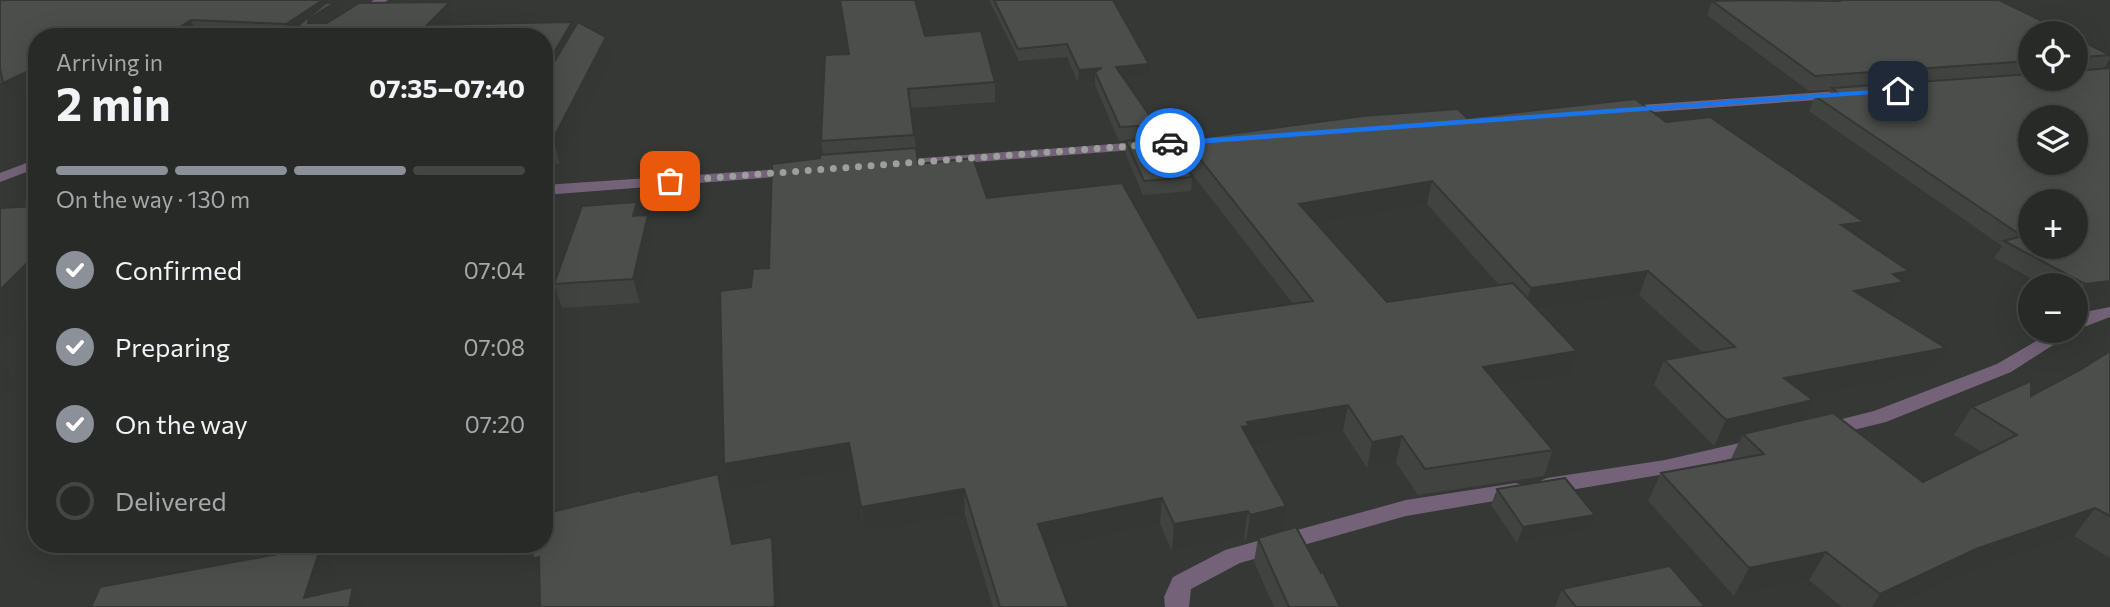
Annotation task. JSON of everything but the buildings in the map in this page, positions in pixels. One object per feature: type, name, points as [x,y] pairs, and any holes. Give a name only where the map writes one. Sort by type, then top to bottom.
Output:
[{"type":"street","points":[[337,28],[382,0]]},
{"type":"street","points":[[1605,111],[1856,94]]},
{"type":"street","points":[[884,165],[1217,140]]},
{"type":"street","points":[[0,177],[28,166]]},
{"type":"street","points":[[553,189],[815,170]]},
{"type":"street","points":[[2088,318],[2110,312]]},
{"type":"street","points":[[1799,436],[1880,417],[2004,368],[2046,343]]},
{"type":"street","points":[[1177,607],[1176,597],[1181,583],[1233,556],[1406,508],[1665,467],[1772,442]]},
{"type":"way so far","points":[[670,181],[1170,143]]},
{"type":"route","points":[[1170,143],[1898,91]]}]
